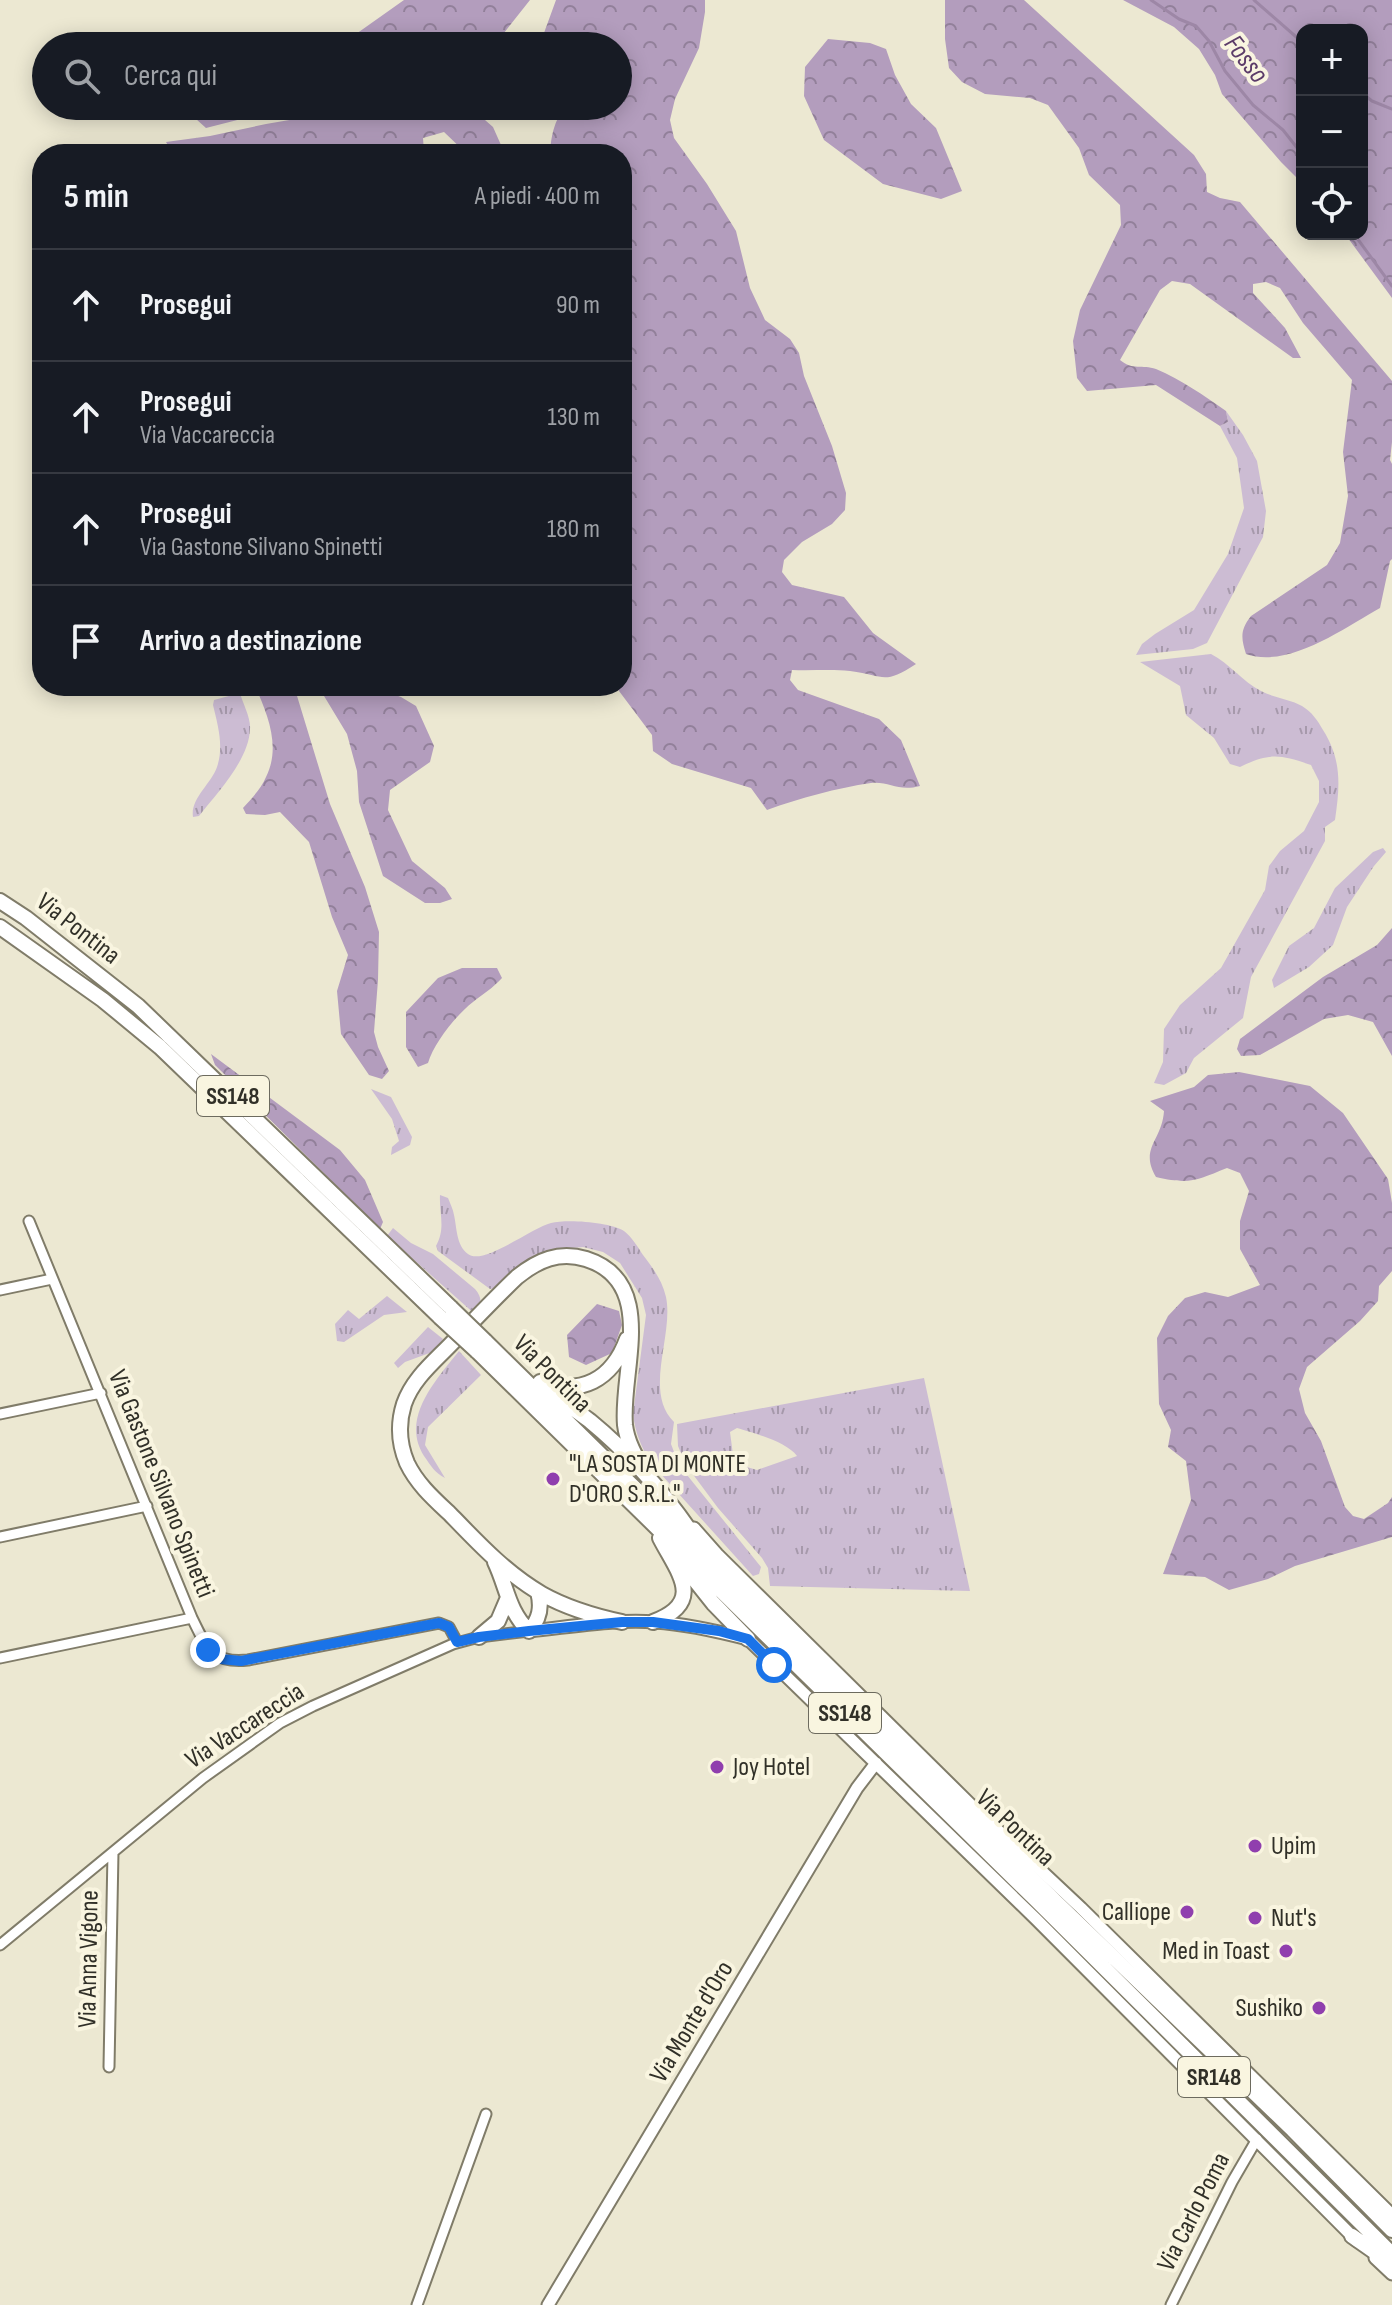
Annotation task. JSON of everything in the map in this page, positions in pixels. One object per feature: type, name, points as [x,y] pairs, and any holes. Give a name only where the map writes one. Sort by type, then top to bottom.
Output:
[{"type":"highway","name":"Via Pontina","points":[[0,901],[138,1006],[446,1312],[1055,1901]]},
{"type":"highway","name":"Via Pontina","points":[[0,927],[103,1000],[160,1047],[446,1312]]},
{"type":"highway","points":[[622,1622],[577,1610],[538,1592],[493,1558],[424,1488],[408,1466],[400,1426],[403,1406],[425,1370],[517,1277],[547,1258],[577,1257],[605,1269],[622,1290],[629,1308],[632,1328],[625,1424],[631,1446],[644,1471]]},
{"type":"highway","points":[[532,1379],[567,1387],[599,1379],[623,1352],[632,1328]]},
{"type":"highway","name":"Via Pontina","points":[[481,1346],[655,1527],[1036,1900]]},
{"type":"highway","points":[[481,1346],[593,1424],[644,1471],[675,1507],[716,1571]]},
{"type":"highway","points":[[653,1622],[678,1609],[685,1592],[655,1527]]},
{"type":"highway","points":[[655,1527],[698,1585],[748,1639]]},
{"type":"highway","points":[[493,1558],[505,1582],[507,1600],[516,1617],[529,1631],[540,1613],[538,1592]]},
{"type":"highway","points":[[479,1637],[498,1621],[507,1600]]},
{"type":"highway","name":"SR148","points":[[1036,1900],[1392,2254]]},
{"type":"highway","name":"SR148","points":[[1055,1901],[1392,2230]]},
{"type":"highway","points":[[1352,2236],[1392,2264]]},
{"type":"street","name":"Via Gastone Silvano Spinetti","points":[[29,1221],[192,1618],[208,1650],[221,1659],[248,1660],[439,1623],[449,1627],[457,1642]]},
{"type":"street","points":[[0,1290],[52,1279]]},
{"type":"street","points":[[0,1414],[101,1393]]},
{"type":"street","points":[[0,1537],[147,1506]]},
{"type":"street","name":"Via Pontina","points":[[675,1507],[717,1554],[970,1804],[1081,1908],[1392,2215]]},
{"type":"street","points":[[0,1658],[192,1618]]},
{"type":"street","name":"Via Vaccareccia","points":[[0,1945],[215,1768],[280,1723],[457,1642],[622,1622],[653,1622],[748,1639]]},
{"type":"street","name":"Via Pontina","points":[[748,1639],[1392,2274]]},
{"type":"street","name":"Via Monte d'Oro","points":[[548,2305],[857,1788],[876,1763]]},
{"type":"street","name":"Via Anna Vigone","points":[[109,2067],[113,1852]]},
{"type":"street","points":[[417,2305],[486,2114]]},
{"type":"street","name":"Via Carlo Poma","points":[[1171,2305],[1232,2182],[1257,2139]]},
{"type":"green space","points":[[404,0],[530,0],[505,32],[359,32]]},
{"type":"green space","points":[[556,0],[705,0],[699,48],[675,99],[670,120],[674,138],[736,231],[750,288],[765,320],[790,339],[799,353],[804,376],[832,446],[846,493],[845,510],[832,524],[802,542],[784,560],[782,572],[792,585],[844,597],[873,633],[916,664],[889,677],[843,670],[792,670],[790,680],[798,690],[879,719],[901,740],[920,786],[906,788],[871,783],[792,801],[767,810],[751,788],[672,764],[653,751],[652,735],[623,696],[632,696],[632,144],[551,144],[557,120],[632,120],[632,32],[544,32]]},
{"type":"green space","points":[[945,0],[1024,0],[1194,155],[1206,174],[1207,192],[1240,202],[1392,381],[1392,559],[1380,608],[1298,651],[1263,657],[1246,654],[1242,634],[1251,616],[1327,565],[1340,543],[1348,496],[1343,452],[1352,380],[1303,323],[1280,288],[1266,282],[1253,284],[1253,293],[1285,328],[1301,358],[1293,358],[1190,284],[1172,281],[1160,290],[1120,360],[1129,365],[1156,369],[1184,383],[1226,411],[1228,422],[1220,426],[1156,385],[1087,391],[1077,378],[1073,341],[1080,310],[1121,225],[1120,205],[1089,175],[1079,148],[1048,105],[1030,98],[985,94],[962,82],[949,68]]},
{"type":"green space","points":[[1123,0],[1392,0],[1392,298],[1349,240],[1368,240],[1368,24],[1296,24],[1296,177],[1222,94],[1215,75],[1199,49],[1174,27]]},
{"type":"green space","points":[[828,39],[870,43],[886,49],[895,75],[911,104],[936,128],[962,191],[941,199],[883,184],[824,140],[804,96],[805,67]]},
{"type":"green space","points":[[197,120],[238,120],[206,128]]},
{"type":"green space","points":[[289,120],[485,120],[493,127],[501,144],[457,144],[444,132],[423,138],[423,144],[166,142]]},
{"type":"green space","points":[[1226,411],[1257,461],[1266,511],[1263,537],[1207,643],[1193,649],[1136,655],[1142,644],[1194,610],[1228,554],[1244,508],[1237,458],[1220,426],[1228,422]]},
{"type":"green space","points":[[1211,654],[1254,687],[1306,708],[1314,717],[1334,752],[1337,808],[1335,820],[1325,827],[1325,841],[1251,977],[1243,1018],[1194,1058],[1186,1073],[1164,1085],[1154,1083],[1163,1062],[1164,1029],[1180,1005],[1221,968],[1265,890],[1269,866],[1280,851],[1304,831],[1319,802],[1319,781],[1311,765],[1276,757],[1240,767],[1230,764],[1214,738],[1186,715],[1180,686],[1140,662]]},
{"type":"green space","points":[[241,696],[250,725],[248,741],[223,787],[199,816],[193,817],[195,804],[219,759],[220,736],[214,700]]},
{"type":"green space","points":[[259,696],[297,696],[330,804],[365,887],[379,932],[374,1032],[389,1071],[382,1079],[369,1075],[341,1034],[337,991],[348,955],[332,917],[309,842],[280,812],[246,814],[243,808],[256,794],[270,766],[273,743]]},
{"type":"green space","points":[[324,696],[398,696],[416,706],[434,746],[430,762],[390,790],[388,810],[412,861],[445,888],[452,899],[425,903],[383,876],[359,802],[357,771],[347,734]]},
{"type":"green space","points":[[1383,848],[1386,852],[1347,907],[1333,945],[1309,967],[1274,988],[1272,980],[1289,946],[1314,928],[1335,888],[1373,852]]},
{"type":"green space","points":[[1392,928],[1392,1056],[1373,1022],[1348,1015],[1324,1019],[1260,1055],[1241,1056],[1237,1049],[1240,1039],[1323,977],[1377,945]]},
{"type":"green space","points":[[462,968],[497,968],[502,978],[460,1014],[440,1038],[428,1063],[418,1067],[406,1047],[406,1012],[438,978]]},
{"type":"green space","points":[[211,1054],[340,1150],[365,1180],[383,1222],[380,1229],[215,1065]]},
{"type":"green space","points":[[1239,1072],[1310,1086],[1343,1113],[1388,1179],[1392,1203],[1392,1271],[1379,1286],[1378,1301],[1307,1367],[1299,1389],[1305,1413],[1321,1441],[1345,1507],[1353,1516],[1364,1519],[1392,1497],[1392,1537],[1295,1566],[1268,1579],[1229,1590],[1205,1577],[1163,1574],[1191,1500],[1186,1461],[1168,1447],[1171,1430],[1159,1404],[1157,1338],[1168,1316],[1185,1298],[1205,1292],[1228,1297],[1260,1285],[1240,1249],[1240,1221],[1249,1191],[1240,1173],[1227,1168],[1193,1180],[1156,1177],[1150,1159],[1164,1111],[1150,1101],[1194,1087],[1208,1075]]},
{"type":"green space","points":[[371,1089],[391,1097],[412,1137],[410,1145],[391,1155],[392,1147],[399,1141],[392,1119]]},
{"type":"green space","points":[[440,1195],[448,1198],[451,1204],[461,1246],[468,1254],[475,1256],[496,1251],[543,1226],[567,1221],[609,1225],[624,1231],[632,1239],[657,1274],[666,1297],[660,1379],[665,1410],[674,1422],[671,1444],[679,1465],[761,1567],[759,1574],[753,1576],[650,1462],[641,1445],[633,1414],[646,1315],[642,1298],[620,1263],[603,1252],[583,1247],[551,1250],[527,1263],[498,1288],[490,1289],[438,1251]]},
{"type":"green space","points":[[393,1228],[411,1243],[433,1254],[475,1289],[480,1302],[477,1316],[387,1236]]},
{"type":"green space","points":[[387,1296],[407,1312],[384,1315],[344,1342],[337,1341],[335,1324],[348,1310],[359,1319]]},
{"type":"green space","points":[[597,1304],[619,1311],[622,1325],[612,1353],[586,1365],[569,1357],[567,1335]]},
{"type":"green space","points":[[428,1327],[443,1339],[435,1351],[405,1362],[398,1368],[394,1363]]},
{"type":"green space","points":[[459,1351],[481,1375],[428,1427],[425,1445],[445,1478],[424,1456],[416,1428],[418,1414],[431,1387]]},
{"type":"green space","points":[[924,1378],[970,1591],[770,1586],[768,1568],[762,1558],[718,1508],[686,1465],[678,1446],[677,1424]],"holes":[[[737,1428],[778,1442],[797,1456],[757,1470],[737,1464],[730,1432]]]},
{"type":"waterway","name":"Fosso","points":[[1151,0],[1179,19],[1196,26],[1209,41],[1225,71],[1253,105],[1283,130],[1296,146]]},
{"type":"waterway","points":[[1254,0],[1296,37]]},
{"type":"waterway","points":[[1366,96],[1392,109]]},
{"type":"waterway","name":"Fosso","points":[[1358,240],[1392,286]]},
{"type":"place","name":"\"LA SOSTA DI MONTE D'ORO S.R.L.\"","points":[[553,1479]]},
{"type":"place","name":"Joy Hotel","points":[[717,1767]]},
{"type":"place","name":"Upim","points":[[1255,1846]]},
{"type":"place","name":"Calliope","points":[[1187,1912]]},
{"type":"place","name":"Nut's","points":[[1255,1918]]},
{"type":"place","name":"Med in Toast","points":[[1286,1951]]},
{"type":"place","name":"Sushiko","points":[[1319,2008]]},
{"type":"route","points":[[208,1650],[221,1659],[241,1661],[439,1623],[449,1627],[457,1642],[529,1631],[647,1621],[686,1625],[748,1639],[774,1665]]}]
